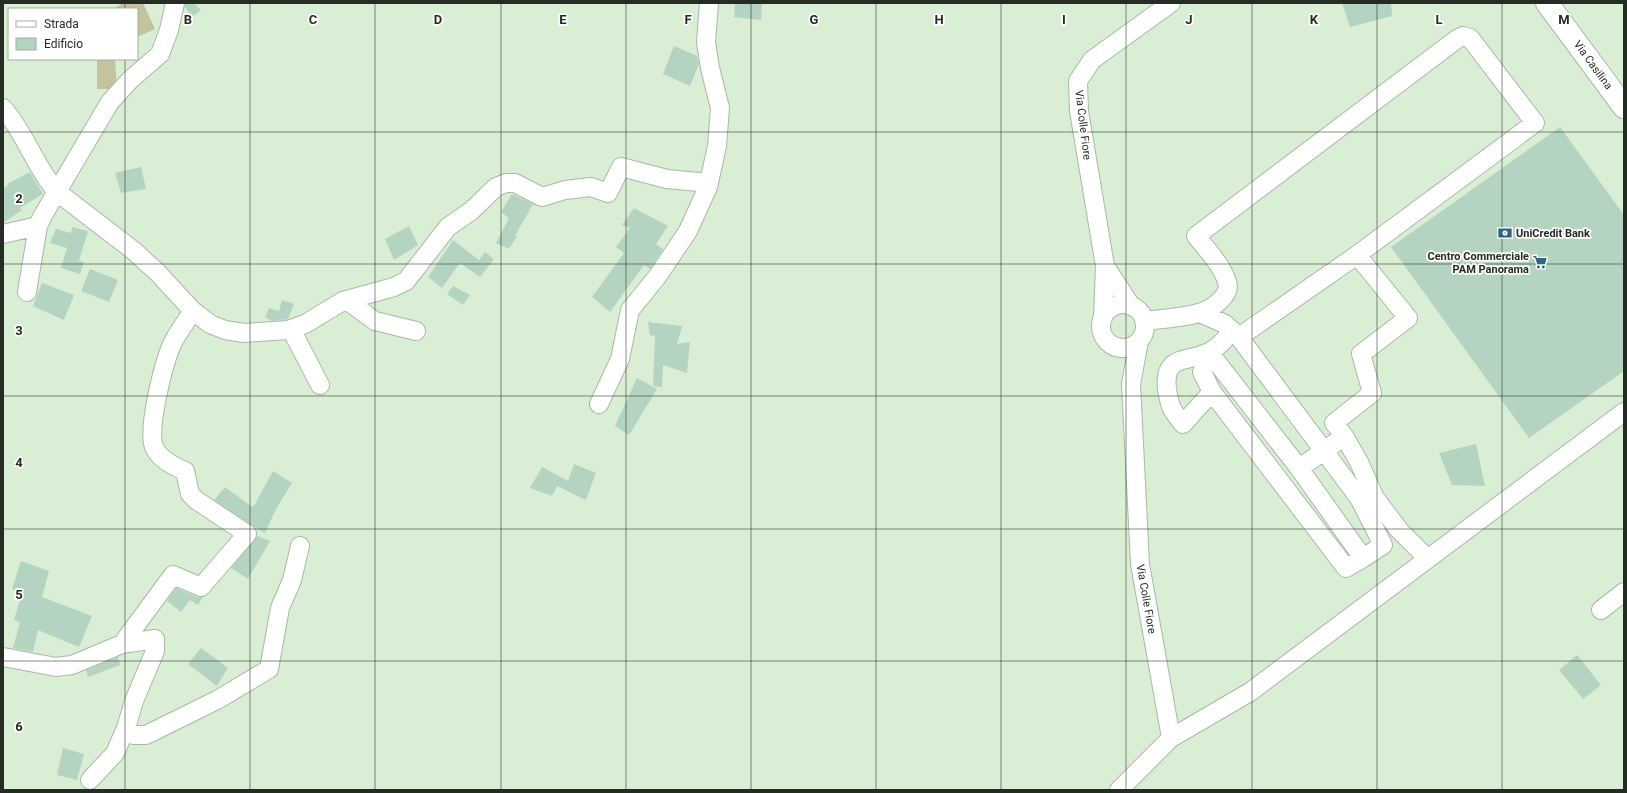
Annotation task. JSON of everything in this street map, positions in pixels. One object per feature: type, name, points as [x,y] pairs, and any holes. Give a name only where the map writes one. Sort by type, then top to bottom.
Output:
[{"type":"main road","name":"Via Casilina","points":[[1547,3],[1624,107]]},
{"type":"street","points":[[27,292],[38,226],[56,191],[110,102],[130,80],[160,54],[169,30],[175,3]]},
{"type":"street","points":[[599,404],[620,359],[630,310],[657,277],[688,231],[709,183],[717,146],[720,108],[710,68],[706,42],[709,3]]},
{"type":"street","name":"Via Colle Fiore","points":[[1103,318],[1105,266],[1079,111],[1078,81],[1092,60],[1171,3]]},
{"type":"street","points":[[1144,322],[1200,313],[1221,300],[1226,293],[1228,283],[1220,267],[1196,236],[1457,39],[1463,36],[1470,38],[1535,123],[1357,255],[1225,340],[1209,352],[1173,363],[1166,375],[1170,408],[1183,424],[1212,392]]},
{"type":"street","points":[[3,108],[9,128],[56,191],[134,251],[157,272],[193,311],[210,324],[225,330],[244,333],[265,333],[291,329],[306,324],[321,312],[346,300],[394,287],[406,281],[448,227],[471,211],[496,187],[506,183],[515,183],[542,197],[565,190],[591,187],[608,194],[621,167],[667,179],[709,183]]},
{"type":"street","points":[[3,234],[38,226]]},
{"type":"street","points":[[1298,468],[1324,451],[1339,429],[1372,392],[1361,354],[1408,318],[1357,255]]},
{"type":"street","name":"Via Colle Fiore","points":[[1105,266],[1131,306]]},
{"type":"street","points":[[346,300],[375,321],[416,331]]},
{"type":"street","points":[[1124,305],[1131,306],[1140,313],[1144,322],[1144,328],[1139,341],[1128,347],[1114,346],[1108,343],[1102,333],[1101,324],[1103,318],[1111,308],[1124,305]]},
{"type":"street","points":[[122,644],[173,575],[201,587],[247,534],[193,497],[187,486],[185,471],[166,461],[154,446],[155,407],[165,365],[173,343],[193,311]]},
{"type":"street","points":[[1200,313],[1225,324],[1235,334],[1359,498],[1383,545],[1346,568],[1212,392],[1202,372],[1209,352]]},
{"type":"street","points":[[291,329],[320,385]]},
{"type":"street","name":"Via Colle Fiore","points":[[1139,341],[1131,384],[1140,564],[1171,738]]},
{"type":"street","name":"Via Colle Fiore","points":[[1114,346],[1131,384]]},
{"type":"street","points":[[1209,352],[1298,468],[1363,558]]},
{"type":"street","points":[[1119,790],[1171,738],[1250,692],[1624,412]]},
{"type":"street","points":[[1339,429],[1359,462],[1375,498],[1399,530],[1428,558]]},
{"type":"street","points":[[126,728],[133,735],[146,735],[217,700],[269,669],[280,608],[292,580],[300,546]]},
{"type":"street","points":[[1601,610],[1624,592]]},
{"type":"street","points":[[3,657],[56,667],[72,665],[122,644],[155,639],[156,650],[134,701],[126,728],[115,753],[90,780]]},
{"type":"shaded area","points":[[123,3],[143,3],[155,29],[138,37],[138,8],[115,8]]},
{"type":"shaded area","points":[[97,60],[115,60],[117,89],[97,89]]},
{"type":"building","points":[[185,3],[194,3],[201,10],[192,17],[185,7]]},
{"type":"building","points":[[735,3],[762,3],[761,20],[734,17]]},
{"type":"building","points":[[1342,3],[1391,3],[1392,16],[1350,27]]},
{"type":"building","points":[[674,46],[697,56],[699,64],[690,86],[663,74]]},
{"type":"building","points":[[1560,127],[1624,215],[1624,371],[1529,438],[1391,247]]},
{"type":"building","points":[[141,167],[146,189],[121,193],[115,173]]},
{"type":"building","points":[[30,172],[43,194],[20,208],[22,210],[3,223],[3,188],[8,186],[7,184]]},
{"type":"building","points":[[512,194],[533,204],[509,249],[496,243],[509,218],[501,212]]},
{"type":"building","points":[[634,208],[668,226],[656,244],[663,249],[650,269],[644,265],[610,312],[592,297],[624,253],[616,247],[630,228],[622,225]]},
{"type":"building","points":[[409,226],[418,245],[394,260],[385,239]]},
{"type":"building","points":[[72,227],[88,231],[79,261],[84,262],[80,274],[61,268],[67,248],[50,243],[56,229],[71,233]]},
{"type":"building","points":[[453,240],[479,260],[485,252],[494,259],[480,277],[460,263],[442,288],[428,277]]},
{"type":"building","points":[[90,269],[118,280],[109,302],[81,291]]},
{"type":"building","points":[[42,283],[74,295],[64,320],[33,306]]},
{"type":"building","points":[[453,286],[470,295],[463,305],[447,294]]},
{"type":"building","points":[[282,300],[294,304],[288,319],[272,321],[265,317],[269,308],[279,311]]},
{"type":"building","points":[[648,322],[682,326],[677,344],[690,342],[687,373],[663,365],[662,387],[653,386],[655,336],[650,335]]},
{"type":"building","points":[[637,378],[657,389],[629,435],[615,426]]},
{"type":"building","points":[[1476,444],[1485,486],[1452,485],[1439,453]]},
{"type":"building","points":[[574,464],[596,473],[586,500],[557,486],[552,496],[530,488],[542,467],[568,481]]},
{"type":"building","points":[[273,471],[292,483],[276,509],[265,533],[214,500],[225,487],[251,506],[254,506]]},
{"type":"building","points":[[257,536],[270,541],[248,579],[231,568]]},
{"type":"building","points":[[21,561],[49,571],[42,597],[92,616],[79,647],[38,630],[33,652],[13,648],[20,622],[14,620],[22,592],[12,589]]},
{"type":"building","points":[[176,588],[197,597],[203,597],[198,605],[190,600],[181,612],[167,601]]},
{"type":"building","points":[[201,648],[228,668],[217,686],[188,664]]},
{"type":"building","points":[[1577,655],[1601,685],[1583,699],[1559,670]]},
{"type":"building","points":[[118,657],[120,665],[88,677],[86,670]]},
{"type":"building","points":[[63,748],[84,754],[77,780],[57,775]]},
{"type":"place","name":"UniCredit Bank","points":[[1505,233]]},
{"type":"place","name":"Centro Commerciale PAM Panorama","points":[[1540,262]]}]
